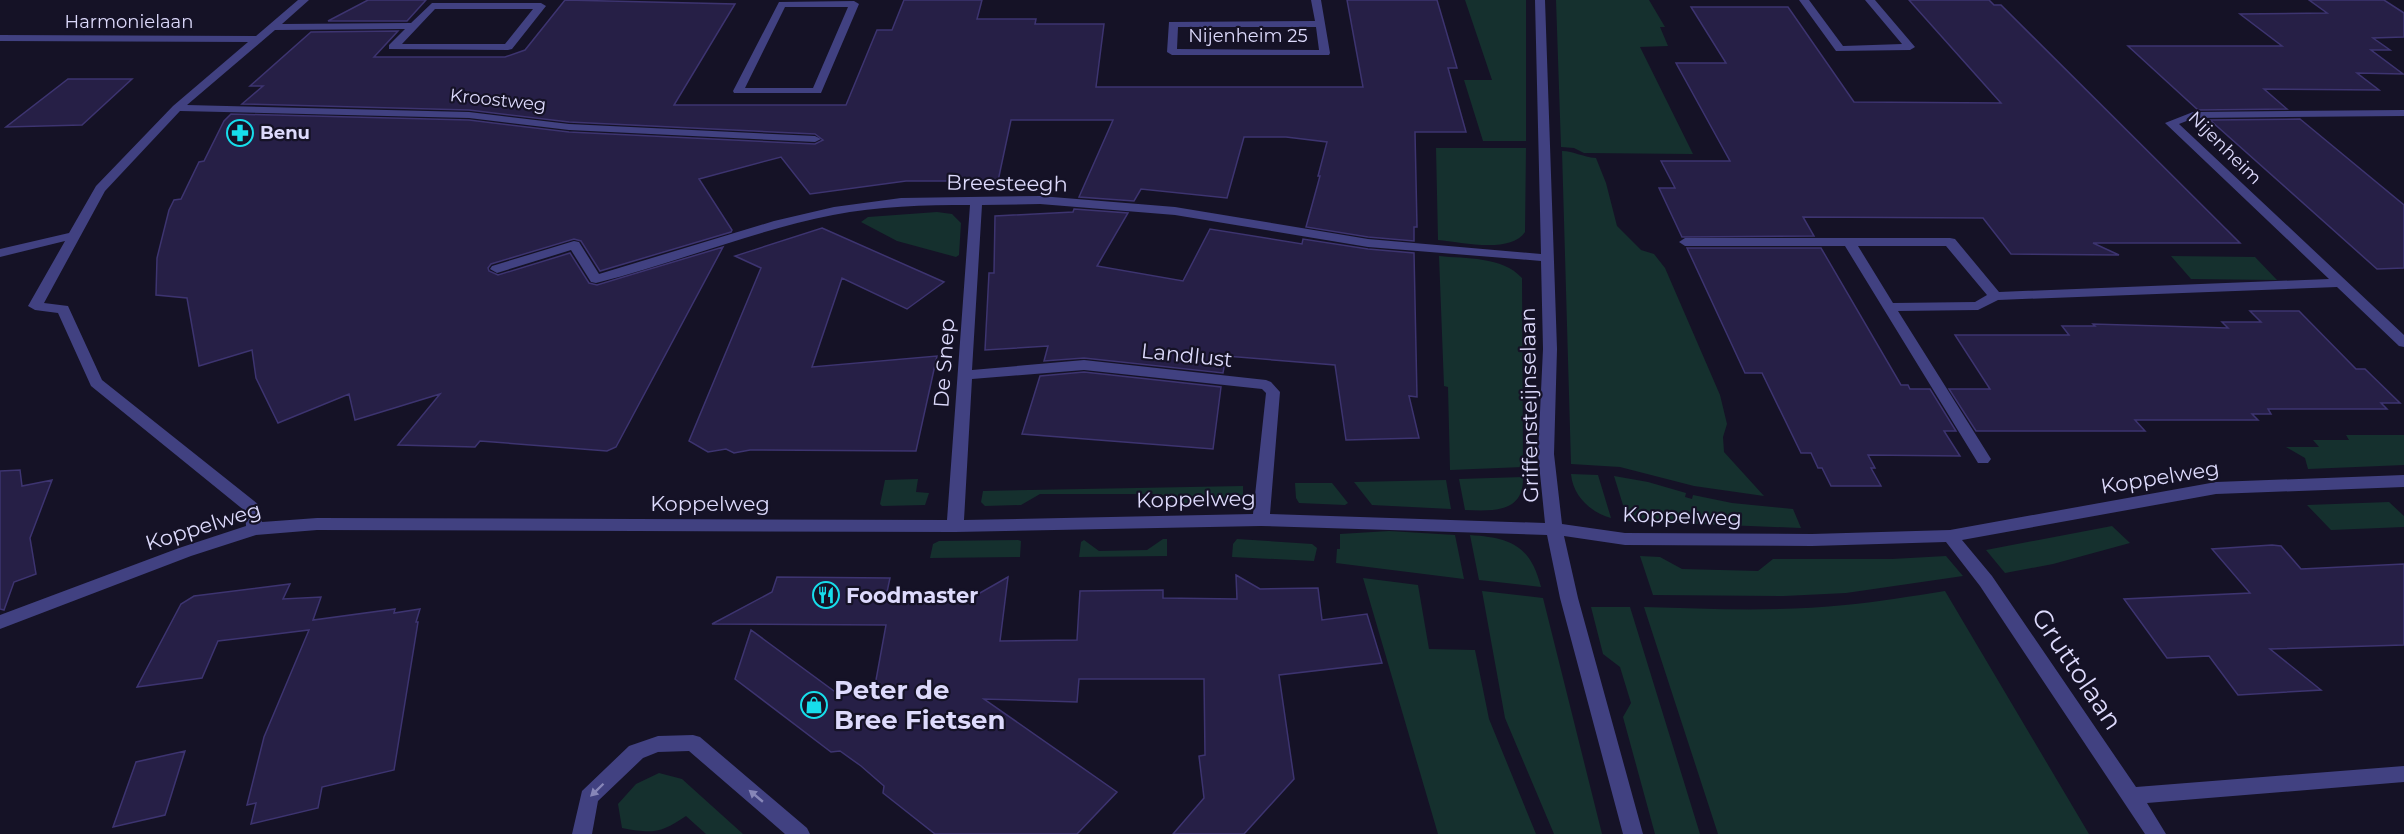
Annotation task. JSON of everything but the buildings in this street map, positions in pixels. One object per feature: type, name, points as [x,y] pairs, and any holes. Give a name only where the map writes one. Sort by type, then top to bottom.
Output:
[{"type":"street","points":[[255,529],[253,509],[96,383],[63,309],[35,306],[99,189],[177,108],[304,0]]},
{"type":"street","name":"Nijenheim 25","points":[[1316,0],[1325,53],[1172,52],[1173,24],[1320,24]]},
{"type":"street","name":"Griffensteijnselaan","points":[[1540,0],[1546,146],[1546,258],[1550,349],[1546,454],[1554,529],[1569,598],[1633,834]]},
{"type":"street","points":[[1804,0],[1840,49],[1910,47],[1870,0]]},
{"type":"street","points":[[855,2],[817,92],[738,91],[782,4],[855,2]]},
{"type":"street","points":[[272,27],[414,26],[432,6],[541,6],[508,47],[393,47],[414,26]]},
{"type":"street","name":"Harmonielaan","points":[[0,38],[257,39]]},
{"type":"street","name":"Kroostweg","points":[[177,108],[469,114],[569,127],[815,139]]},
{"type":"street","name":"Nijenheim","points":[[2404,113],[2193,115],[2171,123],[2404,343]]},
{"type":"street","name":"Breesteegh","points":[[497,269],[574,245],[596,279],[778,224],[834,211],[901,202],[1040,200],[1175,211],[1368,243],[1546,258]]},
{"type":"street","name":"De Snep","points":[[955,526],[976,202]]},
{"type":"street","points":[[0,253],[75,236]]},
{"type":"street","points":[[1685,242],[1950,242],[1995,296]]},
{"type":"street","points":[[1849,242],[1983,459]]},
{"type":"street","points":[[1889,307],[1978,306],[1995,296],[2340,283]]},
{"type":"street","name":"Landlust","points":[[964,375],[1084,365],[1266,385],[1273,392],[1261,520]]},
{"type":"street","name":"Koppelweg","points":[[0,622],[185,552],[255,529],[317,524],[955,526],[1261,520],[1554,529],[1625,539],[1774,541],[1950,536],[2216,488],[2404,481]]},
{"type":"street","name":"Gruttolaan","points":[[1950,536],[1986,581],[2156,834]]},
{"type":"street","points":[[582,834],[589,797],[636,752],[658,744],[693,743],[800,834]]},
{"type":"street","points":[[2132,796],[2404,774]]},
{"type":"green space","points":[[1465,0],[1526,0],[1526,141],[1483,141],[1464,80],[1492,80]]},
{"type":"green space","points":[[1556,0],[1649,0],[1665,27],[1660,27],[1668,46],[1640,47],[1693,154],[1584,153],[1574,148],[1561,147]]},
{"type":"green space","points":[[1436,148],[1526,148],[1525,232],[1518,239],[1497,245],[1438,240]]},
{"type":"green space","points":[[1562,151],[1596,158],[1606,183],[1617,226],[1641,250],[1654,254],[1665,268],[1720,395],[1727,424],[1723,437],[1724,452],[1764,496],[1694,486],[1620,467],[1571,464]]},
{"type":"green space","points":[[937,212],[952,214],[961,223],[959,255],[956,257],[897,241],[861,222],[868,217]]},
{"type":"green space","points":[[1439,256],[1494,262],[1514,271],[1522,278],[1523,467],[1450,470],[1448,387],[1444,386]]},
{"type":"green space","points":[[2171,256],[2255,257],[2277,280],[2191,279]]},
{"type":"green space","points":[[2346,435],[2404,435],[2404,465],[2308,469],[2305,458],[2286,447],[2319,447],[2313,440],[2349,440]]},
{"type":"green space","points":[[1571,474],[1598,475],[1611,518],[1596,512],[1584,502],[1575,489]]},
{"type":"green space","points":[[1614,476],[1648,482],[1686,493],[1685,497],[1692,499],[1693,495],[1732,503],[1793,509],[1801,528],[1628,521]]},
{"type":"green space","points":[[1523,477],[1522,489],[1512,504],[1496,509],[1465,510],[1459,479]]},
{"type":"green space","points":[[918,479],[916,492],[929,493],[925,505],[882,506],[880,504],[885,480]]},
{"type":"green space","points":[[1446,480],[1451,509],[1372,505],[1354,482]]},
{"type":"green space","points":[[1295,483],[1332,483],[1348,503],[1345,505],[1299,503],[1296,498]]},
{"type":"green space","points":[[1243,486],[1243,502],[1241,503],[1176,503],[1161,494],[1040,494],[1021,505],[985,506],[981,502],[983,491]]},
{"type":"green space","points":[[2389,502],[2404,516],[2404,527],[2331,530],[2307,505]]},
{"type":"green space","points":[[2112,526],[2130,543],[2053,564],[2005,573],[1986,550]]},
{"type":"green space","points":[[1389,531],[1455,535],[1464,579],[1336,563],[1337,549],[1340,549],[1340,534]]},
{"type":"green space","points":[[1470,535],[1497,538],[1517,546],[1531,562],[1541,587],[1479,580]]},
{"type":"green space","points":[[1163,539],[1167,539],[1167,556],[1079,557],[1081,542],[1084,540],[1099,551],[1147,550]]},
{"type":"green space","points":[[1237,539],[1312,544],[1317,548],[1314,561],[1232,557],[1233,544]]},
{"type":"green space","points":[[939,541],[1021,541],[1020,557],[930,558],[933,544]]},
{"type":"green space","points":[[1640,556],[1660,557],[1682,569],[1758,571],[1773,559],[1892,559],[1946,556],[1963,576],[1846,593],[1784,596],[1653,595]]},
{"type":"green space","points":[[1363,578],[1418,585],[1429,649],[1475,650],[1489,719],[1536,834],[1438,834]]},
{"type":"green space","points":[[1482,591],[1543,598],[1602,834],[1554,834],[1505,718]]},
{"type":"green space","points":[[1945,591],[2089,834],[1718,834],[1644,607],[1795,609],[1858,604]]},
{"type":"green space","points":[[1591,607],[1630,607],[1700,834],[1655,834],[1623,717],[1631,703],[1620,667],[1603,654]]},
{"type":"green space","points":[[659,773],[682,779],[743,834],[706,834],[686,816],[656,831],[622,828],[618,804],[636,784]]},
{"type":"place","name":"Benu","points":[[240,133]]},
{"type":"place","name":"Foodmaster","points":[[826,595]]},
{"type":"place","name":"Peter de Bree Fietsen","points":[[814,705]]}]
